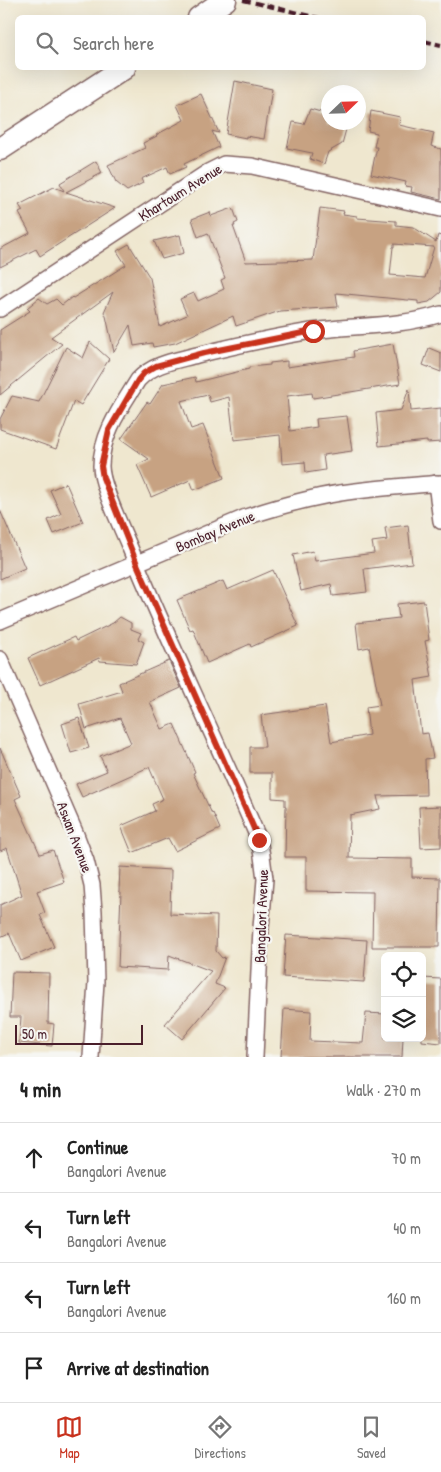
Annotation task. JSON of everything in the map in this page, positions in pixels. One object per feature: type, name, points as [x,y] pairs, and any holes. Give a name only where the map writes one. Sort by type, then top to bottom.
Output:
[{"type":"street","points":[[203,15],[225,0]]},
{"type":"street","points":[[0,149],[121,70]]},
{"type":"street","name":"Khartoum Avenue","points":[[0,309],[208,172],[224,164],[252,166],[441,209]]},
{"type":"street","name":"Bangalori Avenue","points":[[255,1057],[265,880],[259,840],[137,564],[106,489],[101,466],[109,430],[138,380],[144,373],[156,366],[204,353],[313,331],[419,320],[441,314]]},
{"type":"street","points":[[438,483],[441,521]]},
{"type":"street","name":"Bombay Avenue","points":[[0,621],[246,517],[282,505],[339,493],[438,483]]},
{"type":"street","name":"Aswan Avenue","points":[[0,658],[75,832],[86,861],[92,885],[96,982],[91,1057]]},
{"type":"building","points":[[235,81],[272,89],[264,139],[226,134]]},
{"type":"building","points":[[201,94],[219,133],[212,131],[219,147],[184,164],[186,167],[170,174],[167,167],[141,179],[143,183],[127,191],[116,182],[108,165],[145,148],[143,143],[184,120],[177,105]]},
{"type":"building","points":[[310,109],[321,112],[321,130],[346,130],[342,144],[328,152],[324,164],[310,159],[312,153],[287,148],[293,122],[304,124]]},
{"type":"building","points":[[371,111],[400,117],[399,125],[434,133],[431,146],[441,149],[441,199],[411,192],[412,187],[405,186],[406,182],[371,174],[377,147],[374,147],[377,133],[368,131]]},
{"type":"building","points":[[96,161],[102,173],[66,192],[115,208],[40,256],[36,249],[0,267],[0,249],[30,233],[19,213],[23,211],[19,205],[54,187],[64,191],[60,183]]},
{"type":"building","points":[[233,208],[238,222],[233,226],[246,262],[313,260],[320,208],[344,211],[343,214],[357,216],[357,218],[396,221],[396,225],[413,227],[436,242],[438,235],[441,236],[441,292],[429,302],[418,304],[418,301],[336,293],[338,307],[280,311],[236,326],[233,316],[175,343],[153,347],[152,343],[134,346],[130,325],[114,352],[104,312],[113,292],[51,337],[62,344],[0,395],[0,330],[30,311],[27,308],[39,298],[47,304],[56,299],[62,305],[126,265],[117,251],[129,244],[150,278],[160,327],[187,315],[180,299],[194,293],[198,301],[224,289],[221,280],[225,278],[208,233],[198,237],[192,219],[210,212],[211,216]],"holes":[[[394,244],[434,247],[425,278],[390,275]]]},
{"type":"building","points":[[180,235],[184,253],[162,259],[154,241]]},
{"type":"building","points":[[90,342],[109,359],[81,405],[74,401],[56,449],[0,429],[0,419],[12,396],[39,402],[66,347],[83,358]]},
{"type":"building","points":[[393,344],[400,384],[313,398],[312,393],[287,396],[290,431],[317,427],[316,419],[347,416],[352,451],[323,455],[325,470],[306,473],[305,462],[282,464],[280,435],[234,440],[229,397],[210,402],[208,395],[181,401],[191,429],[203,425],[224,478],[194,490],[190,480],[151,497],[137,465],[149,459],[121,439],[147,402],[150,404],[163,384],[195,377],[196,382],[249,369],[249,367],[270,365],[270,363],[287,361],[287,367],[354,357],[353,351]]},
{"type":"building","points":[[429,348],[441,353],[441,372],[423,365]]},
{"type":"building","points":[[409,389],[411,411],[441,408],[441,442],[427,443],[427,441],[379,446],[376,413],[401,410]]},
{"type":"building","points":[[66,483],[83,522],[54,534],[48,520],[61,514],[50,490]]},
{"type":"building","points":[[0,510],[25,568],[0,579]]},
{"type":"building","points":[[408,525],[412,563],[364,569],[367,592],[333,596],[331,584],[301,591],[293,555],[313,551],[315,561],[374,553],[372,542],[387,540],[385,528]]},
{"type":"building","points":[[273,570],[298,626],[251,647],[250,644],[207,663],[193,629],[190,630],[177,600],[223,581],[227,590]]},
{"type":"building","points":[[424,601],[429,640],[425,641],[432,677],[415,680],[421,734],[428,733],[433,758],[425,759],[426,795],[377,796],[380,809],[350,815],[349,858],[412,859],[412,877],[440,878],[439,947],[372,947],[373,892],[306,891],[306,857],[285,857],[285,799],[272,798],[272,773],[250,773],[250,747],[265,747],[261,715],[325,706],[331,742],[369,735],[366,707],[380,705],[369,647],[359,649],[356,623],[399,618],[397,604]]},
{"type":"building","points":[[120,617],[131,623],[131,629],[141,633],[138,639],[144,642],[136,664],[100,661],[99,658],[40,685],[28,658],[74,637],[76,641],[113,623]]},
{"type":"building","points":[[169,661],[181,688],[150,702],[162,729],[174,724],[195,772],[193,773],[220,829],[175,851],[168,838],[132,853],[121,826],[155,811],[152,804],[163,799],[149,767],[82,797],[76,784],[107,771],[100,756],[131,743],[120,718],[86,729],[79,704],[122,691],[119,683]]},
{"type":"building","points":[[79,718],[89,748],[71,753],[62,724]]},
{"type":"building","points":[[0,748],[21,796],[15,799],[40,854],[53,850],[64,882],[37,891],[45,913],[40,915],[54,947],[21,961],[9,933],[0,937],[0,905],[22,895],[7,848],[0,851]]},
{"type":"building","points":[[441,806],[441,847],[421,848],[419,807]]},
{"type":"building","points":[[120,867],[171,870],[170,914],[217,916],[216,951],[222,958],[225,957],[215,984],[225,988],[182,1039],[165,1024],[211,971],[169,955],[168,970],[118,967]]},
{"type":"building","points":[[286,935],[367,940],[364,982],[283,977]]},
{"type":"building","points":[[12,972],[49,973],[48,1023],[54,1024],[52,1046],[19,1043],[21,1017],[10,1017]]},
{"type":"building","points":[[426,978],[441,979],[441,1043],[426,1041]]},
{"type":"building","points":[[284,1009],[311,1011],[310,1041],[363,1043],[366,1013],[381,1014],[381,1042],[403,1042],[402,1057],[281,1057]]},
{"type":"railway","points":[[243,0],[306,15]]},
{"type":"railway","points":[[426,41],[441,45]]},
{"type":"route","points":[[259,840],[137,564],[106,489],[101,466],[104,445],[109,430],[144,373],[156,366],[204,353],[313,331]]}]
